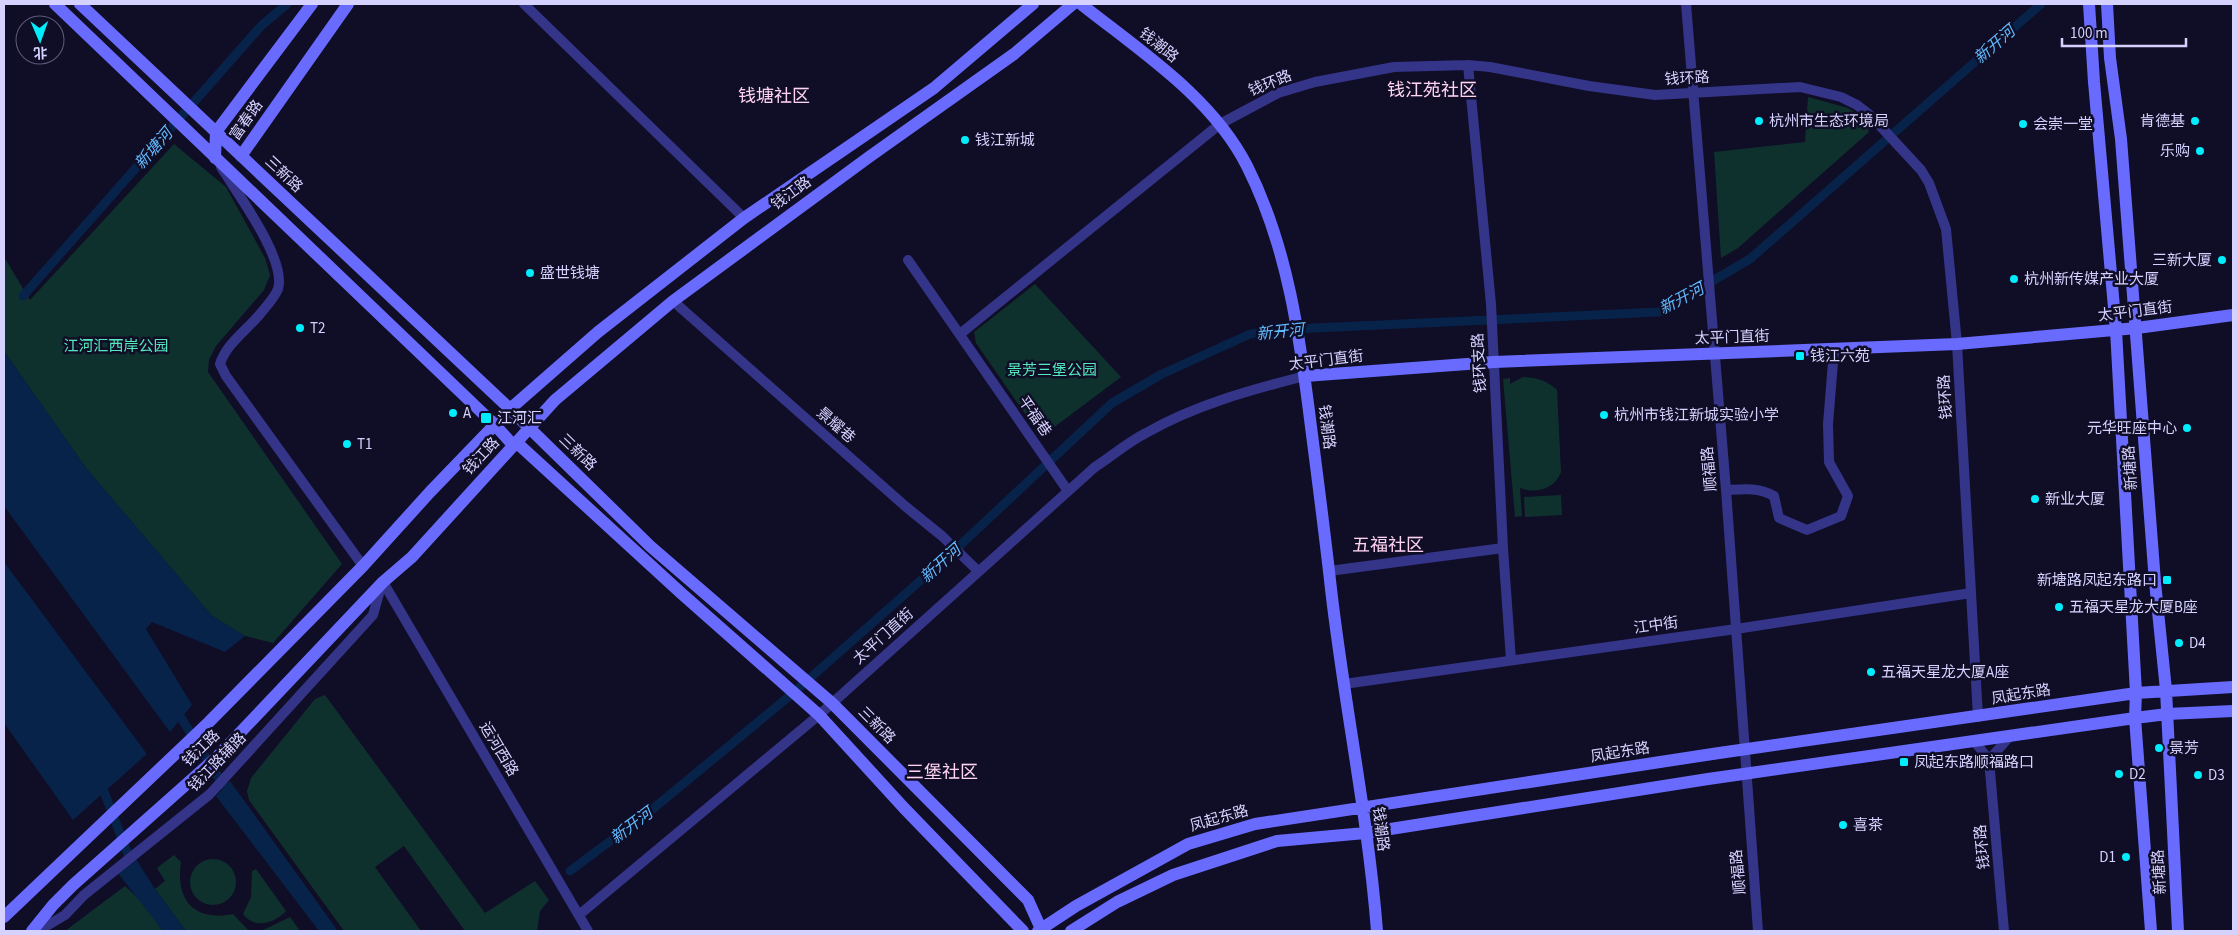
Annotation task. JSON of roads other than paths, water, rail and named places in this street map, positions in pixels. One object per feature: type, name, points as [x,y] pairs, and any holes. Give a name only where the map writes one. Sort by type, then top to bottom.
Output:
[{"type":"main road","points":[[55,4],[515,444],[819,715],[904,808],[1024,931]]},
{"type":"main road","name":"三新路","points":[[80,4],[510,409],[650,546],[832,703],[1028,900],[1040,930]]},
{"type":"main road","name":"富春路","points":[[312,4],[216,132],[215,158],[241,156],[348,4]]},
{"type":"main road","name":"钱江路","points":[[4,917],[209,722],[363,566],[430,492],[510,409],[598,332],[744,218],[934,88],[1034,4]]},
{"type":"main road","name":"钱江路","points":[[32,931],[53,905],[73,885],[230,743],[383,582],[412,557],[556,400],[673,301],[869,157],[1014,54],[1073,4]]},
{"type":"main road","name":"钱潮路","points":[[1081,4],[1150,58],[1220,124],[1247,166],[1267,216],[1288,280],[1305,376],[1329,571],[1378,931]]},
{"type":"main road","name":"新塘路","points":[[2089,4],[2116,330],[2136,693],[2135,718],[2152,931]]},
{"type":"main road","name":"新塘路","points":[[2107,4],[2110,58],[2121,139],[2155,582],[2166,690],[2178,931]]},
{"type":"main road","name":"太平门直街","points":[[1305,376],[1494,362],[1957,344],[2137,328],[2233,315]]},
{"type":"main road","name":"凤起东路","points":[[1040,930],[1116,882],[1188,844],[1255,824],[1745,749],[2136,693],[2233,687]]},
{"type":"main road","points":[[1071,931],[1117,902],[1172,875],[1278,841],[1365,833],[1745,773],[2135,718],[2167,714],[2233,711]]},
{"type":"main road","points":[[4,926],[26,896]]},
{"type":"main road","points":[[23,931],[53,905]]},
{"type":"street","points":[[524,4],[744,218]]},
{"type":"street","name":"顺福路","points":[[1686,4],[1726,490],[1745,749],[1745,773],[1758,931]]},
{"type":"street","name":"钱环路","points":[[960,334],[1220,124],[1278,93],[1324,80],[1394,67],[1468,65],[1490,67],[1655,96],[1800,87],[1841,97],[1857,105],[1882,126],[1921,170],[1928,182],[1946,229],[1957,344],[1978,717]]},
{"type":"street","name":"钱环支路","points":[[1468,65],[1491,304],[1503,548],[1511,660]]},
{"type":"street","points":[[215,158],[269,244],[279,270],[278,290],[261,314],[223,353],[220,364],[226,376],[363,566]]},
{"type":"street","name":"平福巷","points":[[908,260],[1068,491]]},
{"type":"street","name":"景耀巷","points":[[673,301],[904,506],[942,536],[978,572]]},
{"type":"street","points":[[1726,490],[1759,489],[1768,492],[1774,496],[1779,518],[1807,530],[1841,516],[1848,496],[1829,462],[1828,424],[1834,350]]},
{"type":"street","name":"太平门直街","points":[[579,916],[819,715],[1095,467],[1145,433],[1195,410],[1244,392],[1305,376]]},
{"type":"street","points":[[1329,571],[1503,548]]},
{"type":"street","name":"钱江路辅路","points":[[38,931],[65,915],[84,895],[210,794],[373,615],[383,582]]},
{"type":"street","name":"运河西路","points":[[383,582],[588,931]]},
{"type":"street","name":"江中街","points":[[1344,684],[1736,628],[1971,592]]},
{"type":"street","points":[[1975,742],[1989,760],[2010,736]]},
{"type":"street","name":"钱环路","points":[[1989,760],[2004,931]]},
{"type":"water","points":[[4,351],[86,468],[212,616],[245,636],[225,652],[152,622],[146,629],[192,705],[170,732],[4,506]]},
{"type":"water","points":[[4,562],[147,754],[73,820],[4,723]]},
{"type":"water","points":[[230,781],[338,931],[319,931],[216,796]]},
{"type":"water","points":[[136,859],[155,889],[186,931],[163,931],[117,872]]},
{"type":"waterway","name":"新塘河","points":[[23,296],[261,26],[287,4]]},
{"type":"waterway","name":"新开河","points":[[570,871],[649,812],[792,694],[955,550],[1112,403],[1162,374],[1250,334],[1293,329],[1659,312],[1750,259],[2041,4]]},
{"type":"waterway","points":[[176,710],[224,786]]},
{"type":"waterway","points":[[100,781],[132,865]]},
{"type":"place","name":"杭州市生态环境局","points":[[1759,121]]},
{"type":"place","name":"肯德基","points":[[2195,121]]},
{"type":"place","name":"会崇一堂","points":[[2023,124]]},
{"type":"place","name":"钱江新城","points":[[965,140]]},
{"type":"place","name":"乐购","points":[[2200,151]]},
{"type":"place","name":"三新大厦","points":[[2222,260]]},
{"type":"place","name":"盛世钱塘","points":[[530,273]]},
{"type":"place","name":"杭州新传媒产业大厦","points":[[2014,279]]},
{"type":"place","name":"T2","points":[[300,328]]},
{"type":"place","name":"钱江六苑","points":[[1800,356]]},
{"type":"place","name":"A","points":[[453,413]]},
{"type":"place","name":"杭州市钱江新城实验小学","points":[[1604,415]]},
{"type":"place","name":"江河汇","points":[[486,418]]},
{"type":"place","name":"元华旺座中心","points":[[2187,428]]},
{"type":"place","name":"T1","points":[[347,444]]},
{"type":"place","name":"新业大厦","points":[[2035,499]]},
{"type":"place","name":"新塘路凤起东路口","points":[[2167,580]]},
{"type":"place","name":"五福天星龙大厦B座","points":[[2059,607]]},
{"type":"place","name":"D4","points":[[2179,643]]},
{"type":"place","name":"五福天星龙大厦A座","points":[[1871,672]]},
{"type":"place","name":"景芳","points":[[2159,748]]},
{"type":"place","name":"凤起东路顺福路口","points":[[1904,762]]},
{"type":"place","name":"D2","points":[[2119,774]]},
{"type":"place","name":"D3","points":[[2198,775]]},
{"type":"place","name":"喜茶","points":[[1843,825]]},
{"type":"place","name":"D1","points":[[2126,857]]},
{"type":"district","name":"钱江苑社区","points":[[1432,90]]},
{"type":"district","name":"钱塘社区","points":[[774,96]]},
{"type":"district","name":"五福社区","points":[[1388,545]]},
{"type":"district","name":"三堡社区","points":[[942,772]]},
{"type":"park label","name":"江河汇西岸公园","points":[[116,346]]},
{"type":"park label","name":"景芳三堡公园","points":[[1052,370]]}]
